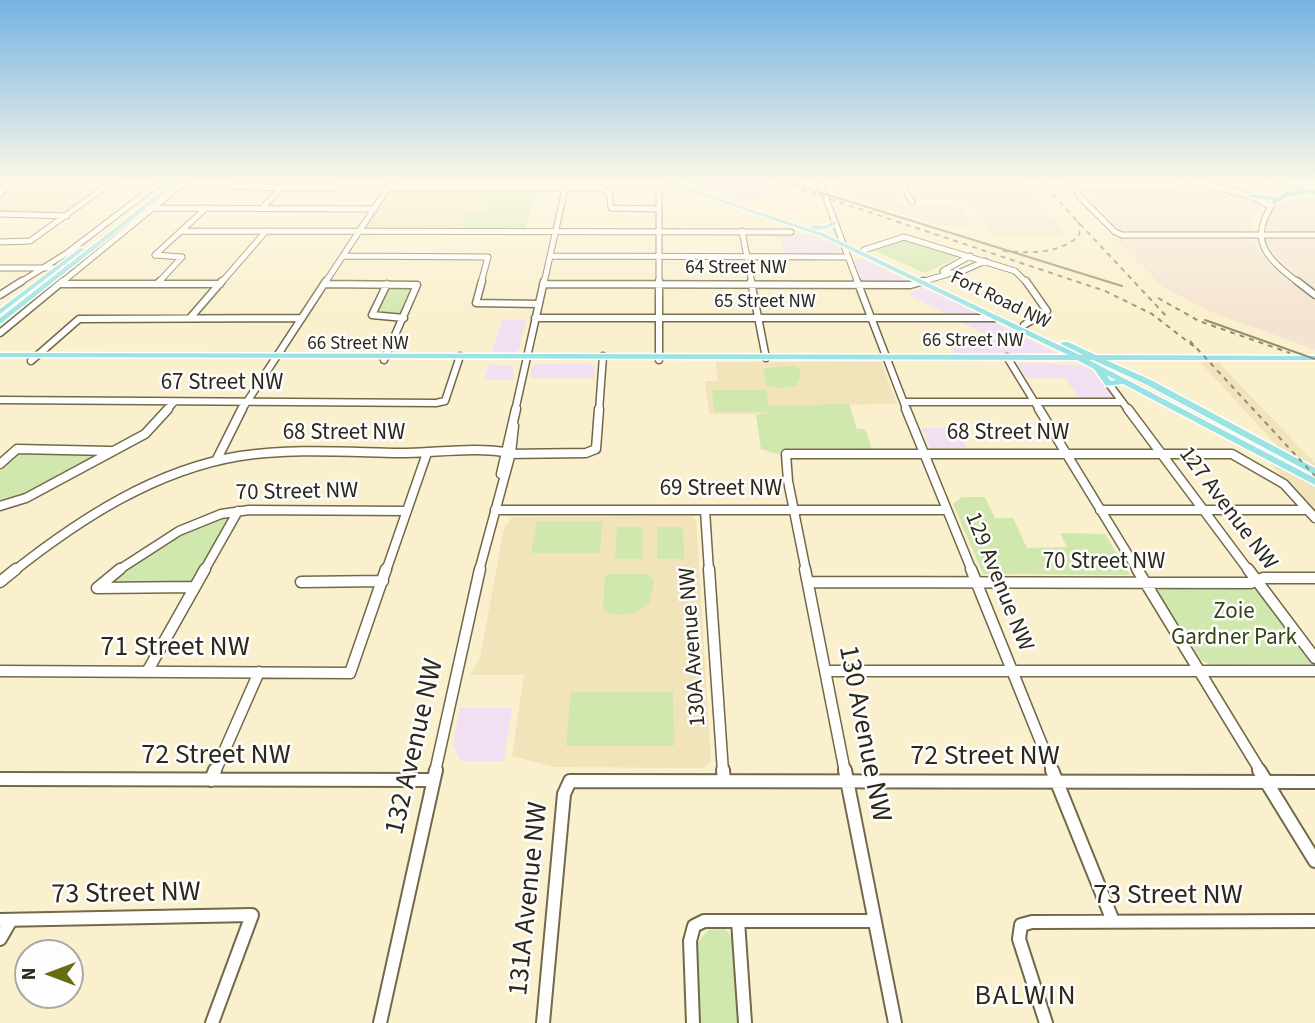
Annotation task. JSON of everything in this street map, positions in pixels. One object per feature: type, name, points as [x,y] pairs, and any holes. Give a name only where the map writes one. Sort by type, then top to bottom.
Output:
[{"type":"main road","points":[[0,312],[109,228]]},
{"type":"main road","points":[[0,322],[120,228]]},
{"type":"main road","points":[[791,232],[798,228]]},
{"type":"main road","name":"Fort Road NW","points":[[808,228],[814,229]]},
{"type":"main road","name":"Fort Road NW","points":[[810,228],[1020,326],[1077,357],[1096,362],[1128,378],[1315,482]]},
{"type":"main road","points":[[791,232],[823,228]]},
{"type":"main road","points":[[847,257],[865,253]]},
{"type":"main road","name":"Fort Road NW","points":[[925,281],[995,318],[1020,326]]},
{"type":"main road","points":[[1020,326],[1096,362],[1135,358],[1315,358]]},
{"type":"main road","name":"66 Street NW","points":[[0,355],[34,358],[1077,357]]},
{"type":"main road","points":[[1077,357],[1169,395]]},
{"type":"main road","name":"66 Street NW","points":[[0,361],[34,358]]},
{"type":"main road","points":[[1096,362],[1109,384],[1128,378],[1128,365],[1135,358]]},
{"type":"main road","name":"Fort Road NW","points":[[1128,378],[1169,395],[1315,472]]},
{"type":"street","points":[[0,240],[27,242],[49,228]]},
{"type":"street","points":[[0,295],[45,268],[99,228]]},
{"type":"street","points":[[0,333],[130,228]]},
{"type":"street","points":[[157,284],[182,257],[155,255],[185,228]]},
{"type":"street","points":[[216,461],[227,431],[362,228]]},
{"type":"street","name":"132 Avenue NW","points":[[380,1023],[556,228]]},
{"type":"street","points":[[659,228],[659,358]]},
{"type":"street","name":"129 Avenue NW","points":[[836,228],[975,583],[1113,921]]},
{"type":"street","points":[[1112,228],[1119,234],[1315,236]]},
{"type":"street","points":[[1259,228],[1258,235],[1272,260],[1315,295]]},
{"type":"street","points":[[181,231],[791,232]]},
{"type":"street","points":[[190,318],[266,231]]},
{"type":"street","points":[[742,231],[766,358]]},
{"type":"street","points":[[865,253],[904,237],[1020,274],[1047,310],[1046,314],[1020,326]]},
{"type":"street","points":[[0,240],[34,238]]},
{"type":"street","points":[[344,256],[488,257],[476,303],[539,304]]},
{"type":"street","points":[[946,272],[970,256]]},
{"type":"street","points":[[550,257],[847,257]]},
{"type":"street","points":[[946,272],[958,274],[985,261]]},
{"type":"street","points":[[0,268],[68,268]]},
{"type":"street","name":"64 Street NW","points":[[543,284],[858,285],[925,281],[946,272]]},
{"type":"street","points":[[62,284],[219,284]]},
{"type":"street","points":[[325,284],[417,285],[385,358]]},
{"type":"street","points":[[387,284],[372,315],[404,318]]},
{"type":"street","points":[[34,358],[79,319],[302,318]]},
{"type":"street","name":"65 Street NW","points":[[536,318],[995,318]]},
{"type":"street","points":[[1007,357],[1315,861]]},
{"type":"street","name":"67 Street NW","points":[[0,400],[444,401],[459,358]]},
{"type":"street","name":"68 Street NW","points":[[0,582],[63,536],[121,500],[166,478],[216,461],[281,453],[586,453],[596,449],[603,358]]},
{"type":"street","name":"127 Avenue NW","points":[[1109,384],[1315,658]]},
{"type":"street","points":[[0,506],[26,498],[113,452],[155,425],[174,402]]},
{"type":"street","points":[[904,402],[1122,402]]},
{"type":"street","points":[[0,464],[17,449],[113,452]]},
{"type":"street","points":[[301,582],[383,581],[427,453]]},
{"type":"street","name":"68 Street NW","points":[[786,454],[1230,454],[1241,456],[1284,484],[1307,510]]},
{"type":"street","name":"130 Avenue NW","points":[[786,454],[784,457],[794,510],[895,1023]]},
{"type":"street","name":"69 Street NW","points":[[495,510],[947,510]]},
{"type":"street","name":"130A Avenue NW","points":[[705,510],[724,781]]},
{"type":"street","points":[[1100,510],[1307,510],[1315,518]]},
{"type":"street","points":[[147,672],[238,511]]},
{"type":"street","name":"70 Street NW","points":[[195,587],[97,588],[115,572],[187,527],[238,511],[407,511]]},
{"type":"street","name":"70 Street NW","points":[[808,582],[1251,583],[1257,580],[1315,578]]},
{"type":"street","name":"71 Street NW","points":[[0,671],[350,673],[383,581]]},
{"type":"street","points":[[826,671],[1315,671]]},
{"type":"street","points":[[211,780],[259,672]]},
{"type":"street","name":"72 Street NW","points":[[0,779],[432,780]]},
{"type":"street","name":"72 Street NW","points":[[570,781],[1315,782]]},
{"type":"street","name":"131A Avenue NW","points":[[543,1023],[564,794],[570,781]]},
{"type":"street","name":"73 Street NW","points":[[5,920],[253,915],[212,1023]]},
{"type":"street","points":[[0,939],[5,920]]},
{"type":"street","points":[[693,1023],[691,941],[694,926],[704,921],[876,921]]},
{"type":"street","points":[[738,921],[745,1023]]},
{"type":"street","name":"73 Street NW","points":[[1046,1023],[1020,939],[1021,925],[1032,922],[1113,921],[1315,922]]},
{"type":"shaded area","points":[[365,228],[465,228],[462,230]]},
{"type":"shaded area","points":[[987,228],[1061,228],[1067,234],[992,234]]},
{"type":"shaded area","points":[[1117,228],[1250,228],[1244,233],[1127,233]]},
{"type":"shaded area","points":[[1264,228],[1315,228],[1315,234],[1266,231]]},
{"type":"shaded area","points":[[779,234],[812,234],[837,246],[840,254],[784,254]]},
{"type":"shaded area","points":[[1114,238],[1237,238],[1254,243],[1270,265],[1315,301],[1315,350],[1209,311],[1163,287]]},
{"type":"shaded area","points":[[1315,238],[1315,290],[1270,252],[1265,240]]},
{"type":"shaded area","points":[[854,259],[864,259],[910,282],[862,282]]},
{"type":"shaded area","points":[[922,287],[979,314],[948,315],[908,294]]},
{"type":"shaded area","points":[[502,320],[526,320],[519,350],[515,353],[492,353]]},
{"type":"shaded area","points":[[962,322],[994,322],[1058,354],[955,354],[947,339],[992,338]]},
{"type":"shaded area","points":[[716,362],[881,362],[897,404],[769,406],[770,414],[709,414],[705,381],[718,381]]},
{"type":"shaded area","points":[[1200,362],[1219,363],[1315,463],[1315,513],[1243,433],[1282,451]]},
{"type":"shaded area","points":[[489,364],[513,366],[513,380],[484,380]]},
{"type":"shaded area","points":[[591,364],[595,366],[594,378],[534,378],[530,376],[532,366]]},
{"type":"shaded area","points":[[1018,365],[1081,365],[1092,370],[1113,398],[1079,398],[1065,378],[1027,378]]},
{"type":"shaded area","points":[[922,428],[958,428],[967,448],[930,448]]},
{"type":"shaded area","points":[[692,516],[696,520],[711,761],[704,768],[554,767],[512,756],[524,675],[470,675],[480,658],[504,528],[512,517]]},
{"type":"shaded area","points":[[460,708],[512,708],[504,761],[460,761],[453,743]]},
{"type":"green space","points":[[125,228],[126,228],[0,331],[0,323]]},
{"type":"green space","points":[[463,228],[526,228],[525,230],[462,230]]},
{"type":"green space","points":[[901,240],[961,256],[925,273],[875,251]]},
{"type":"green space","points":[[389,287],[414,288],[401,316],[375,314]]},
{"type":"green space","points":[[795,366],[800,370],[801,377],[796,386],[767,386],[763,368]]},
{"type":"green space","points":[[712,390],[766,390],[769,406],[849,404],[857,429],[865,429],[872,449],[790,448],[777,454],[761,449],[756,415],[770,412],[714,412]]},
{"type":"green space","points":[[22,453],[92,453],[97,456],[25,496],[0,504],[0,469],[11,458]]},
{"type":"green space","points":[[962,497],[985,497],[995,518],[1013,518],[1027,548],[1067,547],[1060,533],[1105,534],[1130,575],[983,574],[953,504]]},
{"type":"green space","points":[[223,516],[229,520],[192,582],[114,581],[114,577],[180,534]]},
{"type":"green space","points":[[537,521],[602,521],[600,553],[531,553]]},
{"type":"green space","points":[[617,527],[643,527],[642,559],[615,559]]},
{"type":"green space","points":[[657,527],[683,527],[684,559],[657,559]]},
{"type":"green space","points":[[648,574],[654,580],[650,602],[634,613],[616,614],[603,610],[605,576]]},
{"type":"green space","name":"Zoie Gardner Park","points":[[1159,587],[1256,590],[1311,664],[1212,665],[1201,660],[1158,592]]},
{"type":"green space","points":[[571,692],[673,692],[674,746],[566,746]]},
{"type":"green space","points":[[725,929],[732,937],[737,1023],[700,1023],[697,944],[708,930]]},
{"type":"tram line","points":[[934,228],[1122,286]]},
{"type":"tram line","points":[[1205,320],[1315,359]]},
{"type":"railway","points":[[916,228],[1105,291],[1152,314],[1196,348]]},
{"type":"railway","points":[[1003,251],[1033,252],[1062,247],[1079,236],[1080,228]]},
{"type":"railway","points":[[1084,228],[1168,318]]},
{"type":"railway","points":[[1158,298],[1199,321],[1290,353]]},
{"type":"railway","points":[[1190,341],[1315,476]]},
{"type":"district","name":"BALWIN","points":[[1026,998]]}]
